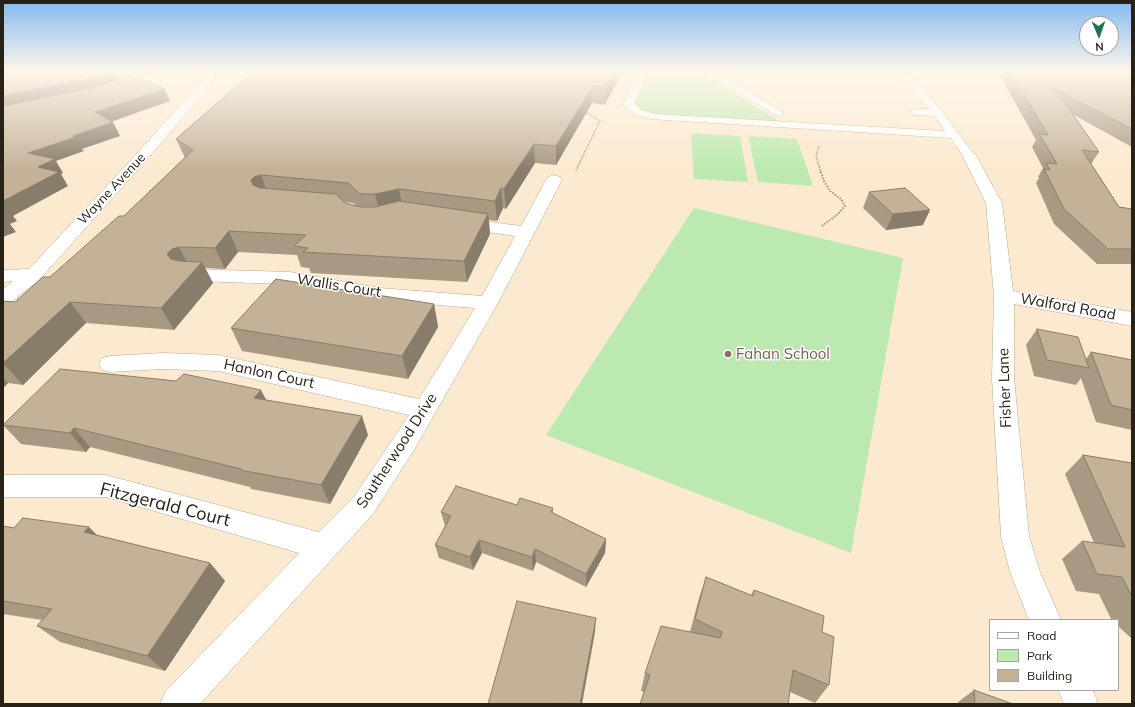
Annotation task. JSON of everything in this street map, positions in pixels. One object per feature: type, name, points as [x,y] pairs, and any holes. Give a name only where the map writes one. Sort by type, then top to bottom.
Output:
[{"type":"street","name":"Wayne Avenue","points":[[3,299],[34,274],[188,104]]},
{"type":"street","name":"Fisher Lane","points":[[970,157],[994,203],[1004,296],[1003,378],[1015,536],[1025,572],[1045,619]]},
{"type":"street","name":"Southerwood Drive","points":[[177,704],[363,506],[405,443],[488,303],[526,232],[564,177]]},
{"type":"street","points":[[442,220],[526,232]]},
{"type":"street","points":[[3,276],[34,274]]},
{"type":"street","name":"Wallis Court","points":[[190,275],[290,278],[379,294],[488,303]]},
{"type":"street","name":"Walford Road","points":[[1004,296],[1132,318]]},
{"type":"street","name":"Hanlon Court","points":[[110,364],[163,361],[218,363],[425,409]]},
{"type":"street","name":"Fitzgerald Court","points":[[3,486],[106,486],[324,547]]},
{"type":"street","points":[[1075,691],[1081,704]]},
{"type":"lane","points":[[628,104],[638,112],[671,118],[954,135]]},
{"type":"lane","points":[[764,104],[779,113]]},
{"type":"lane","points":[[780,104],[779,113],[781,118],[791,125]]},
{"type":"lane","points":[[930,104],[970,157]]},
{"type":"lane","points":[[914,112],[938,113]]},
{"type":"path","points":[[564,177],[600,121],[581,109]]},
{"type":"path","points":[[822,226],[838,214],[845,206],[827,186],[816,155],[818,148],[833,137],[836,128]]},
{"type":"green space","points":[[752,104],[776,119],[777,123],[661,115],[643,110],[635,105]]},
{"type":"green space","points":[[691,133],[740,136],[748,182],[694,179]]},
{"type":"green space","points":[[748,136],[797,139],[813,186],[758,182]]},
{"type":"green space","points":[[694,208],[903,258],[851,553],[546,435]]},
{"type":"building","points":[[13,104],[119,104],[95,112],[113,122],[73,136],[76,137],[28,153],[55,159],[38,167],[59,172],[3,201],[3,106]]},
{"type":"building","points":[[216,104],[582,104],[556,146],[534,144],[504,189],[501,188],[495,201],[399,189],[375,194],[363,194],[359,193],[348,183],[261,175],[254,177],[251,180],[253,185],[260,188],[336,194],[345,203],[361,207],[375,207],[399,201],[488,214],[464,261],[303,252],[308,248],[294,246],[306,235],[229,231],[215,248],[179,247],[172,249],[167,254],[171,259],[179,261],[202,262],[161,308],[70,302],[3,363],[3,301],[15,302],[43,277],[50,277],[119,216],[124,216],[193,150],[176,139]]},
{"type":"building","points":[[1030,104],[1065,104],[1099,152],[1082,150],[1119,207],[1132,209],[1132,249],[1108,249],[1064,209],[1044,169],[1050,170],[1046,163],[1057,164],[1039,134],[1048,135]]},
{"type":"building","points":[[1084,104],[1132,104],[1132,129]]},
{"type":"building","points":[[905,188],[930,210],[893,214],[869,192]]},
{"type":"building","points":[[276,279],[434,304],[402,356],[231,328]]},
{"type":"building","points":[[1037,329],[1078,337],[1089,368],[1047,360]]},
{"type":"building","points":[[1091,352],[1132,360],[1132,410],[1111,405]]},
{"type":"building","points":[[60,369],[176,381],[184,374],[261,390],[254,398],[362,416],[321,485],[240,470],[241,469],[74,428],[70,433],[3,425]]},
{"type":"building","points":[[1083,455],[1132,463],[1132,597],[1122,577],[1097,574],[1082,541],[1125,547]]},
{"type":"building","points":[[456,486],[517,505],[520,498],[553,508],[551,512],[606,539],[586,574],[535,549],[532,557],[479,540],[470,557],[435,545],[451,516],[441,512]]},
{"type":"building","points":[[23,518],[89,527],[84,532],[210,563],[147,656],[37,626],[52,609],[3,601],[3,526],[14,528]]},
{"type":"building","points":[[706,577],[753,596],[754,590],[824,616],[822,632],[834,637],[829,685],[793,670],[788,704],[640,704],[650,675],[645,673],[661,626],[720,638],[722,632],[695,619]]},
{"type":"building","points":[[517,601],[596,618],[580,704],[488,704]]},
{"type":"building","points":[[974,690],[1013,704],[975,704]]},
{"type":"place","name":"Fahan School","points":[[728,354]]}]
